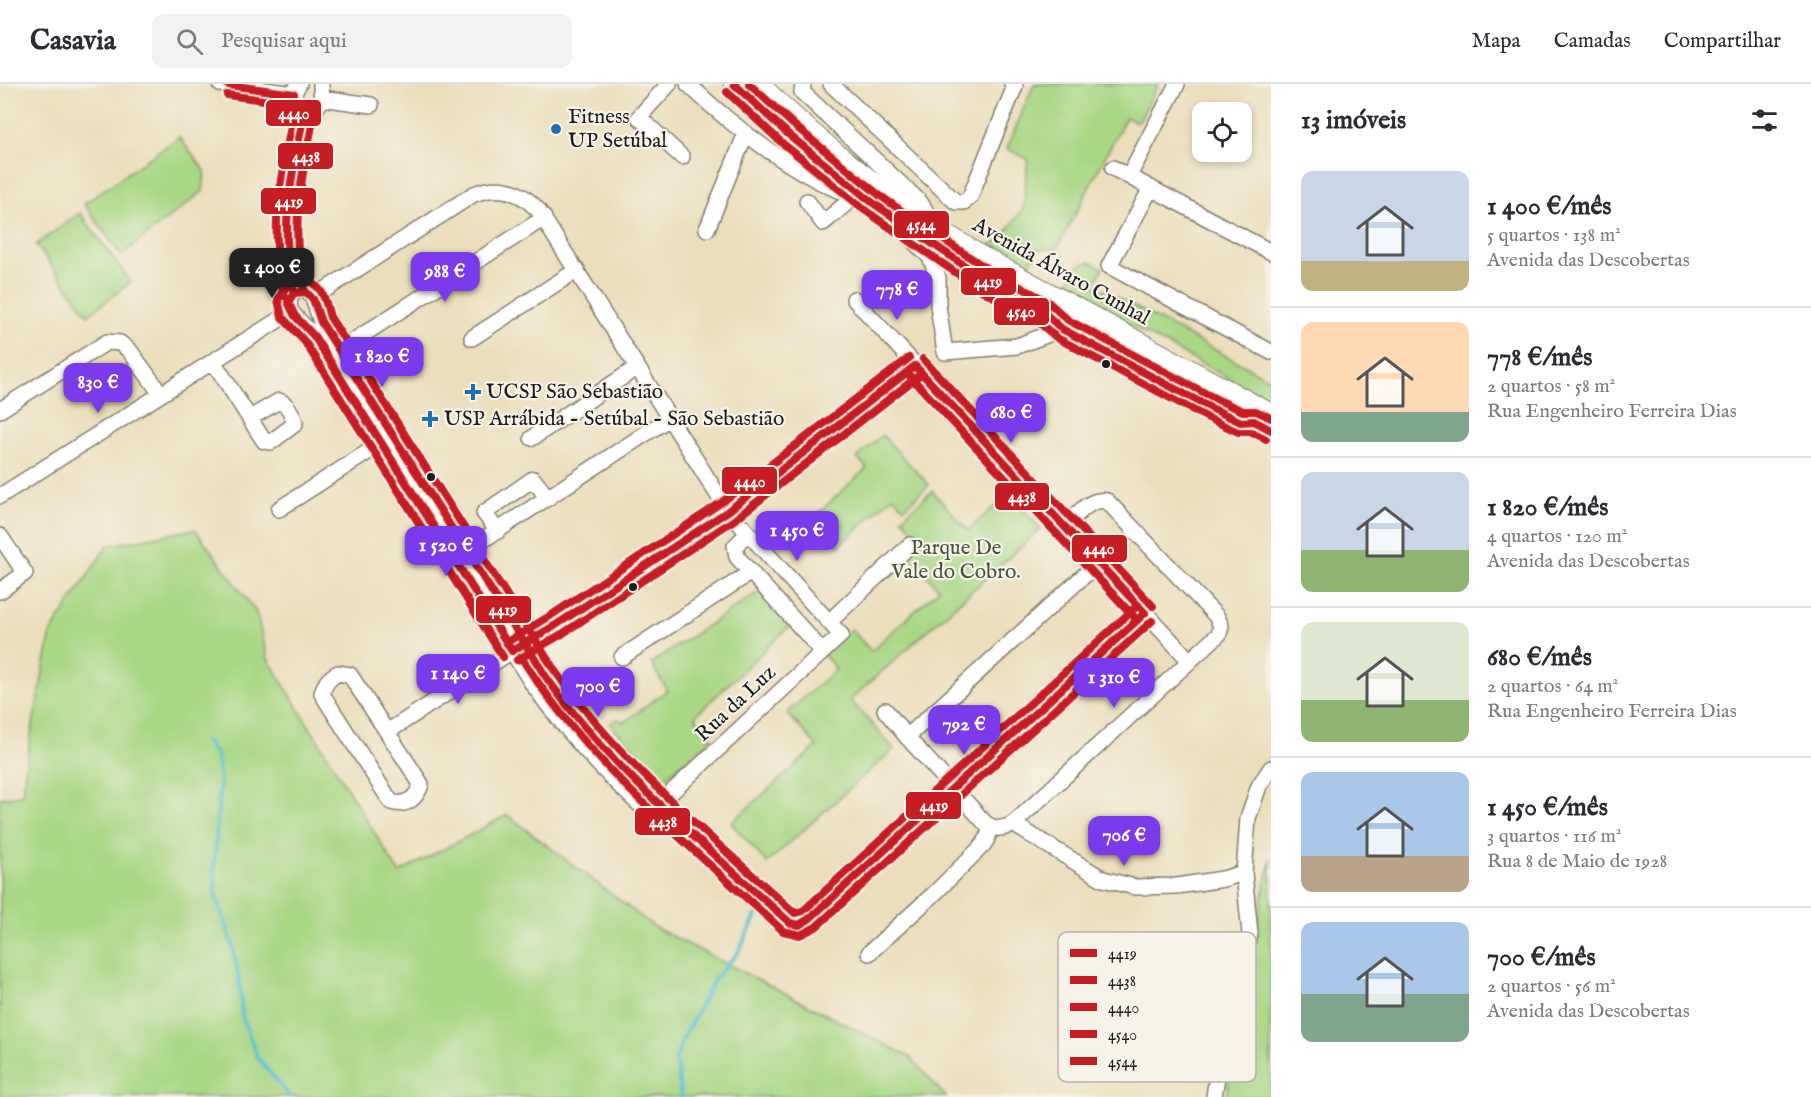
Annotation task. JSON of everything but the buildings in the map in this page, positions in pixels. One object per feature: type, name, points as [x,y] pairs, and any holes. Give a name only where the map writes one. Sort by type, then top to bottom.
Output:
[{"type":"main road","name":"Avenida Álvaro Cunhal","points":[[734,84],[864,200],[987,281],[1045,302]]},
{"type":"main road","name":"Avenida Álvaro Cunhal","points":[[759,84],[806,128],[848,162],[938,230],[979,255],[1045,302],[1265,422]]},
{"type":"street","points":[[226,84],[309,88],[371,105]]},
{"type":"street","points":[[669,84],[639,117],[682,157]]},
{"type":"street","points":[[688,84],[730,122],[793,165],[828,186],[864,200],[930,257],[938,278],[938,306],[945,352],[1017,346],[1062,329]]},
{"type":"street","points":[[803,84],[802,92],[920,202],[938,230]]},
{"type":"street","points":[[831,84],[956,202],[964,202],[970,197],[1015,86],[1012,84]]},
{"type":"street","points":[[1129,176],[1177,84]]},
{"type":"street","points":[[294,293],[286,262],[285,238],[291,186],[305,110],[297,106],[309,88]]},
{"type":"street","points":[[707,229],[746,133]]},
{"type":"street","points":[[1113,168],[1271,252]]},
{"type":"street","points":[[1151,188],[1109,266],[1271,352]]},
{"type":"street","points":[[315,300],[474,194],[484,190],[510,190],[531,202],[544,218],[668,419],[728,511],[829,622],[910,545]]},
{"type":"street","points":[[807,201],[823,223],[864,200]]},
{"type":"street","points":[[333,354],[544,218]]},
{"type":"street","points":[[472,338],[577,270]]},
{"type":"street","points":[[518,647],[466,551],[333,354],[292,313],[288,302],[294,293],[302,291],[311,294],[315,300],[333,354],[382,443],[518,647],[592,737],[623,770],[783,919],[795,925],[804,923],[1145,613]]},
{"type":"street","points":[[854,299],[1190,661]]},
{"type":"street","points":[[292,313],[306,318],[314,312],[315,300]]},
{"type":"street","points":[[1045,302],[1062,329],[1241,422],[1265,422]]},
{"type":"street","points":[[0,496],[292,313]]},
{"type":"street","points":[[0,410],[107,342],[120,343],[130,351],[161,394]]},
{"type":"street","points":[[213,361],[250,418]]},
{"type":"street","points":[[387,732],[556,625],[728,511],[915,366]]},
{"type":"street","points":[[532,438],[636,368]]},
{"type":"street","points":[[466,551],[668,419]]},
{"type":"street","points":[[279,509],[382,443]]},
{"type":"street","points":[[498,531],[484,513],[533,479],[548,498]]},
{"type":"street","points":[[885,710],[986,824],[991,827],[1005,828],[1013,824],[1219,634],[1221,626],[1217,617],[1107,501],[1091,503],[1065,526]]},
{"type":"street","points":[[748,533],[735,546],[737,557],[823,652]]},
{"type":"street","points":[[0,536],[25,573],[0,591]]},
{"type":"street","points":[[907,737],[1099,562]]},
{"type":"street","points":[[622,657],[751,572]]},
{"type":"street","name":"Rua da Luz","points":[[659,803],[841,635],[829,622]]},
{"type":"street","points":[[338,673],[351,675],[387,732],[421,784],[415,797],[401,804],[391,802],[322,694],[323,688],[332,677],[338,673]]},
{"type":"street","points":[[1250,932],[1244,873],[1248,818],[1258,786],[1271,768]]},
{"type":"street","points":[[1013,824],[1103,879],[1135,886],[1176,885],[1223,879],[1244,873]]},
{"type":"street","points":[[869,953],[983,845],[991,827]]},
{"type":"street","points":[[1214,1097],[1216,1082]]},
{"type":"green space","points":[[1034,84],[1158,84],[1140,120],[1136,122],[1126,117],[1057,249],[1038,249],[1027,271],[985,249],[1003,237],[1023,209],[1028,159],[1007,149]]},
{"type":"green space","points":[[179,137],[205,171],[203,191],[121,255],[84,204]]},
{"type":"green space","points":[[80,213],[131,282],[88,315],[36,245]]},
{"type":"green space","points":[[1090,262],[1103,268],[1094,285],[1271,380],[1271,401],[1079,298],[1078,293],[1068,283],[1078,266]]},
{"type":"green space","points":[[882,435],[929,485],[904,508],[893,496],[839,546],[812,519],[867,468],[857,458]]},
{"type":"green space","name":"Parque De Vale do Cobro.","points":[[932,491],[968,530],[1009,494],[1041,529],[850,700],[894,749],[767,863],[731,823],[817,746],[787,713],[836,669],[823,654],[851,629],[871,651],[939,589],[906,552],[920,538],[902,518]]},
{"type":"green space","points":[[195,529],[256,612],[268,659],[399,873],[507,815],[656,928],[910,1057],[946,1097],[0,1097],[0,798],[22,795],[29,745],[51,632],[107,546]]},
{"type":"green space","points":[[760,591],[790,626],[695,716],[712,739],[664,779],[610,724],[617,719],[625,722],[667,690],[651,663]]},
{"type":"green space","points":[[1271,857],[1271,1097],[1227,1097],[1228,1082],[1256,1082],[1255,932]]},
{"type":"waterway","points":[[205,740],[216,754],[220,779],[214,866],[216,896],[232,943],[239,979],[242,1016],[257,1057],[290,1097]]},
{"type":"waterway","points":[[681,1097],[676,1059],[684,1036],[715,978],[737,954],[761,906]]},
{"type":"transit line","name":"4419","points":[[734,84],[788,134],[873,203],[987,281],[1041,310],[1062,329],[1213,409],[1241,422],[1254,421],[1271,430]]},
{"type":"transit line","name":"4544","points":[[749,84],[795,126],[879,195],[992,272],[1047,301],[1068,320],[1218,400],[1243,411],[1256,411],[1271,418]]},
{"type":"transit line","name":"4419","points":[[228,85],[294,94]]},
{"type":"transit line","name":"4540","points":[[727,92],[781,142],[866,211],[981,290],[1035,319],[1057,338],[1208,418],[1238,432],[1252,432],[1266,439]]},
{"type":"transit line","name":"4438","points":[[227,95],[293,104]]},
{"type":"transit line","name":"4440","points":[[284,296],[277,248],[278,202],[295,108]]},
{"type":"transit line","name":"4419","points":[[294,293],[289,270],[287,224],[292,178],[305,110]]},
{"type":"transit line","name":"4438","points":[[304,290],[297,223],[302,179],[315,112]]},
{"type":"transit line","name":"4440","points":[[503,657],[305,342],[282,317],[278,300],[290,284],[302,280],[308,281],[320,290],[330,317],[555,671],[581,705],[668,798],[795,913],[803,911],[1138,605]]},
{"type":"transit line","name":"4419","points":[[512,651],[314,336],[295,316],[288,302],[294,293],[306,292],[313,299],[321,322],[546,677],[572,712],[630,776],[790,923],[799,925],[809,919],[1145,613]]},
{"type":"transit line","name":"4440","points":[[507,642],[722,502],[909,358]]},
{"type":"transit line","name":"4440","points":[[923,359],[1153,606]]},
{"type":"transit line","name":"4419","points":[[915,366],[1145,613]]},
{"type":"transit line","name":"4419","points":[[512,651],[556,625],[728,511],[915,366]]},
{"type":"transit line","name":"4438","points":[[907,373],[1137,620]]},
{"type":"transit line","name":"4438","points":[[517,660],[562,634],[734,520],[921,374]]},
{"type":"transit line","name":"4438","points":[[521,657],[577,733],[642,802],[783,931],[800,935],[816,927],[1152,621]]},
{"type":"place","name":"Fitness UP Setúbal","points":[[556,129]]},
{"type":"place","name":"UCSP São Sebastião","points":[[473,392]]},
{"type":"place","name":"USP Arrábida - Setúbal - São Sebastião","points":[[430,419]]}]
